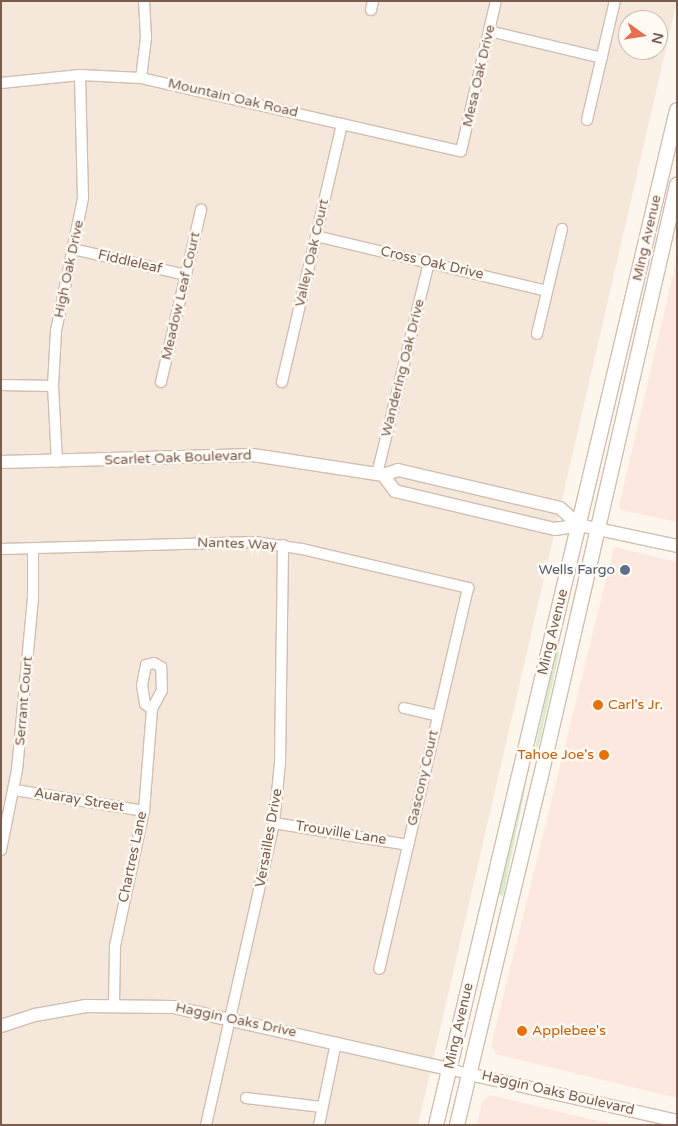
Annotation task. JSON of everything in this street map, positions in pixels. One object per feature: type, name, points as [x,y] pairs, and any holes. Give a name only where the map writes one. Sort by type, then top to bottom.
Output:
[{"type":"main road","name":"Ming Avenue","points":[[436,1125],[677,110]]},
{"type":"main road","name":"Ming Avenue","points":[[456,1125],[540,780],[596,528],[677,185]]},
{"type":"street","points":[[141,78],[146,38],[144,1]]},
{"type":"street","name":"Mesa Oak Drive","points":[[461,151],[496,1]]},
{"type":"street","points":[[587,120],[615,1]]},
{"type":"street","points":[[489,31],[602,58]]},
{"type":"street","name":"Mountain Oak Road","points":[[1,83],[80,75],[141,78],[461,151]]},
{"type":"street","name":"High Oak Drive","points":[[57,462],[53,386],[56,331],[83,198],[80,75]]},
{"type":"street","name":"Valley Oak Court","points":[[282,382],[342,124]]},
{"type":"street","name":"Meadow Leaf Court","points":[[161,382],[201,210]]},
{"type":"street","points":[[537,334],[562,229]]},
{"type":"street","name":"Cross Oak Drive","points":[[316,236],[547,290]]},
{"type":"street","name":"Fiddleleaf","points":[[73,248],[186,275]]},
{"type":"street","name":"Wandering Oak Drive","points":[[380,475],[429,263]]},
{"type":"street","points":[[1,385],[53,386]]},
{"type":"street","name":"Scarlet Oak Boulevard","points":[[1,462],[57,462],[254,455],[380,475],[398,470],[559,508],[579,524]]},
{"type":"street","name":"Scarlet Oak Boulevard","points":[[380,475],[394,491],[554,528],[579,524],[677,546]]},
{"type":"street","name":"Nantes Way","points":[[1,549],[33,550],[230,541],[283,545],[468,588]]},
{"type":"street","name":"Versailles Drive","points":[[206,1125],[274,823],[280,764],[283,545]]},
{"type":"street","name":"Serrant Court","points":[[1,850],[15,790],[33,599],[33,550]]},
{"type":"street","name":"Gascony Court","points":[[379,969],[468,588]]},
{"type":"street","points":[[404,708],[438,716]]},
{"type":"street","name":"Chartres Lane","points":[[114,1004],[115,946],[144,811],[152,709]]},
{"type":"street","name":"Auaray Street","points":[[15,790],[144,811]]},
{"type":"street","name":"Trouville Lane","points":[[274,823],[408,845]]},
{"type":"street","name":"Haggin Oaks Drive","points":[[1,1026],[61,1010],[114,1004],[173,1006],[469,1074]]},
{"type":"street","points":[[319,1125],[321,1107],[336,1043]]},
{"type":"street","name":"Haggin Oaks Boulevard","points":[[469,1074],[677,1120]]},
{"type":"street","points":[[246,1098],[321,1107]]},
{"type":"shaded area","points":[[1,1],[677,1],[668,40],[668,10],[618,10],[618,60],[663,60],[418,1125],[1,1125]]},
{"type":"shaded area","points":[[677,257],[677,522],[621,510],[619,506]]},
{"type":"shaded area","points":[[614,547],[677,562],[677,1098],[496,1054],[491,1046]]},
{"type":"shaded area","points":[[490,1095],[615,1125],[477,1125],[482,1102]]},
{"type":"green space","points":[[558,638],[559,654],[538,748],[535,749],[551,675],[552,652]]},
{"type":"green space","points":[[525,789],[503,896],[496,894],[519,799]]},
{"type":"place","name":"Wells Fargo","points":[[625,570]]},
{"type":"place","name":"Carl's Jr.","points":[[598,705]]},
{"type":"place","name":"Tahoe Joe's","points":[[604,755]]},
{"type":"place","name":"Applebee's","points":[[522,1031]]}]
